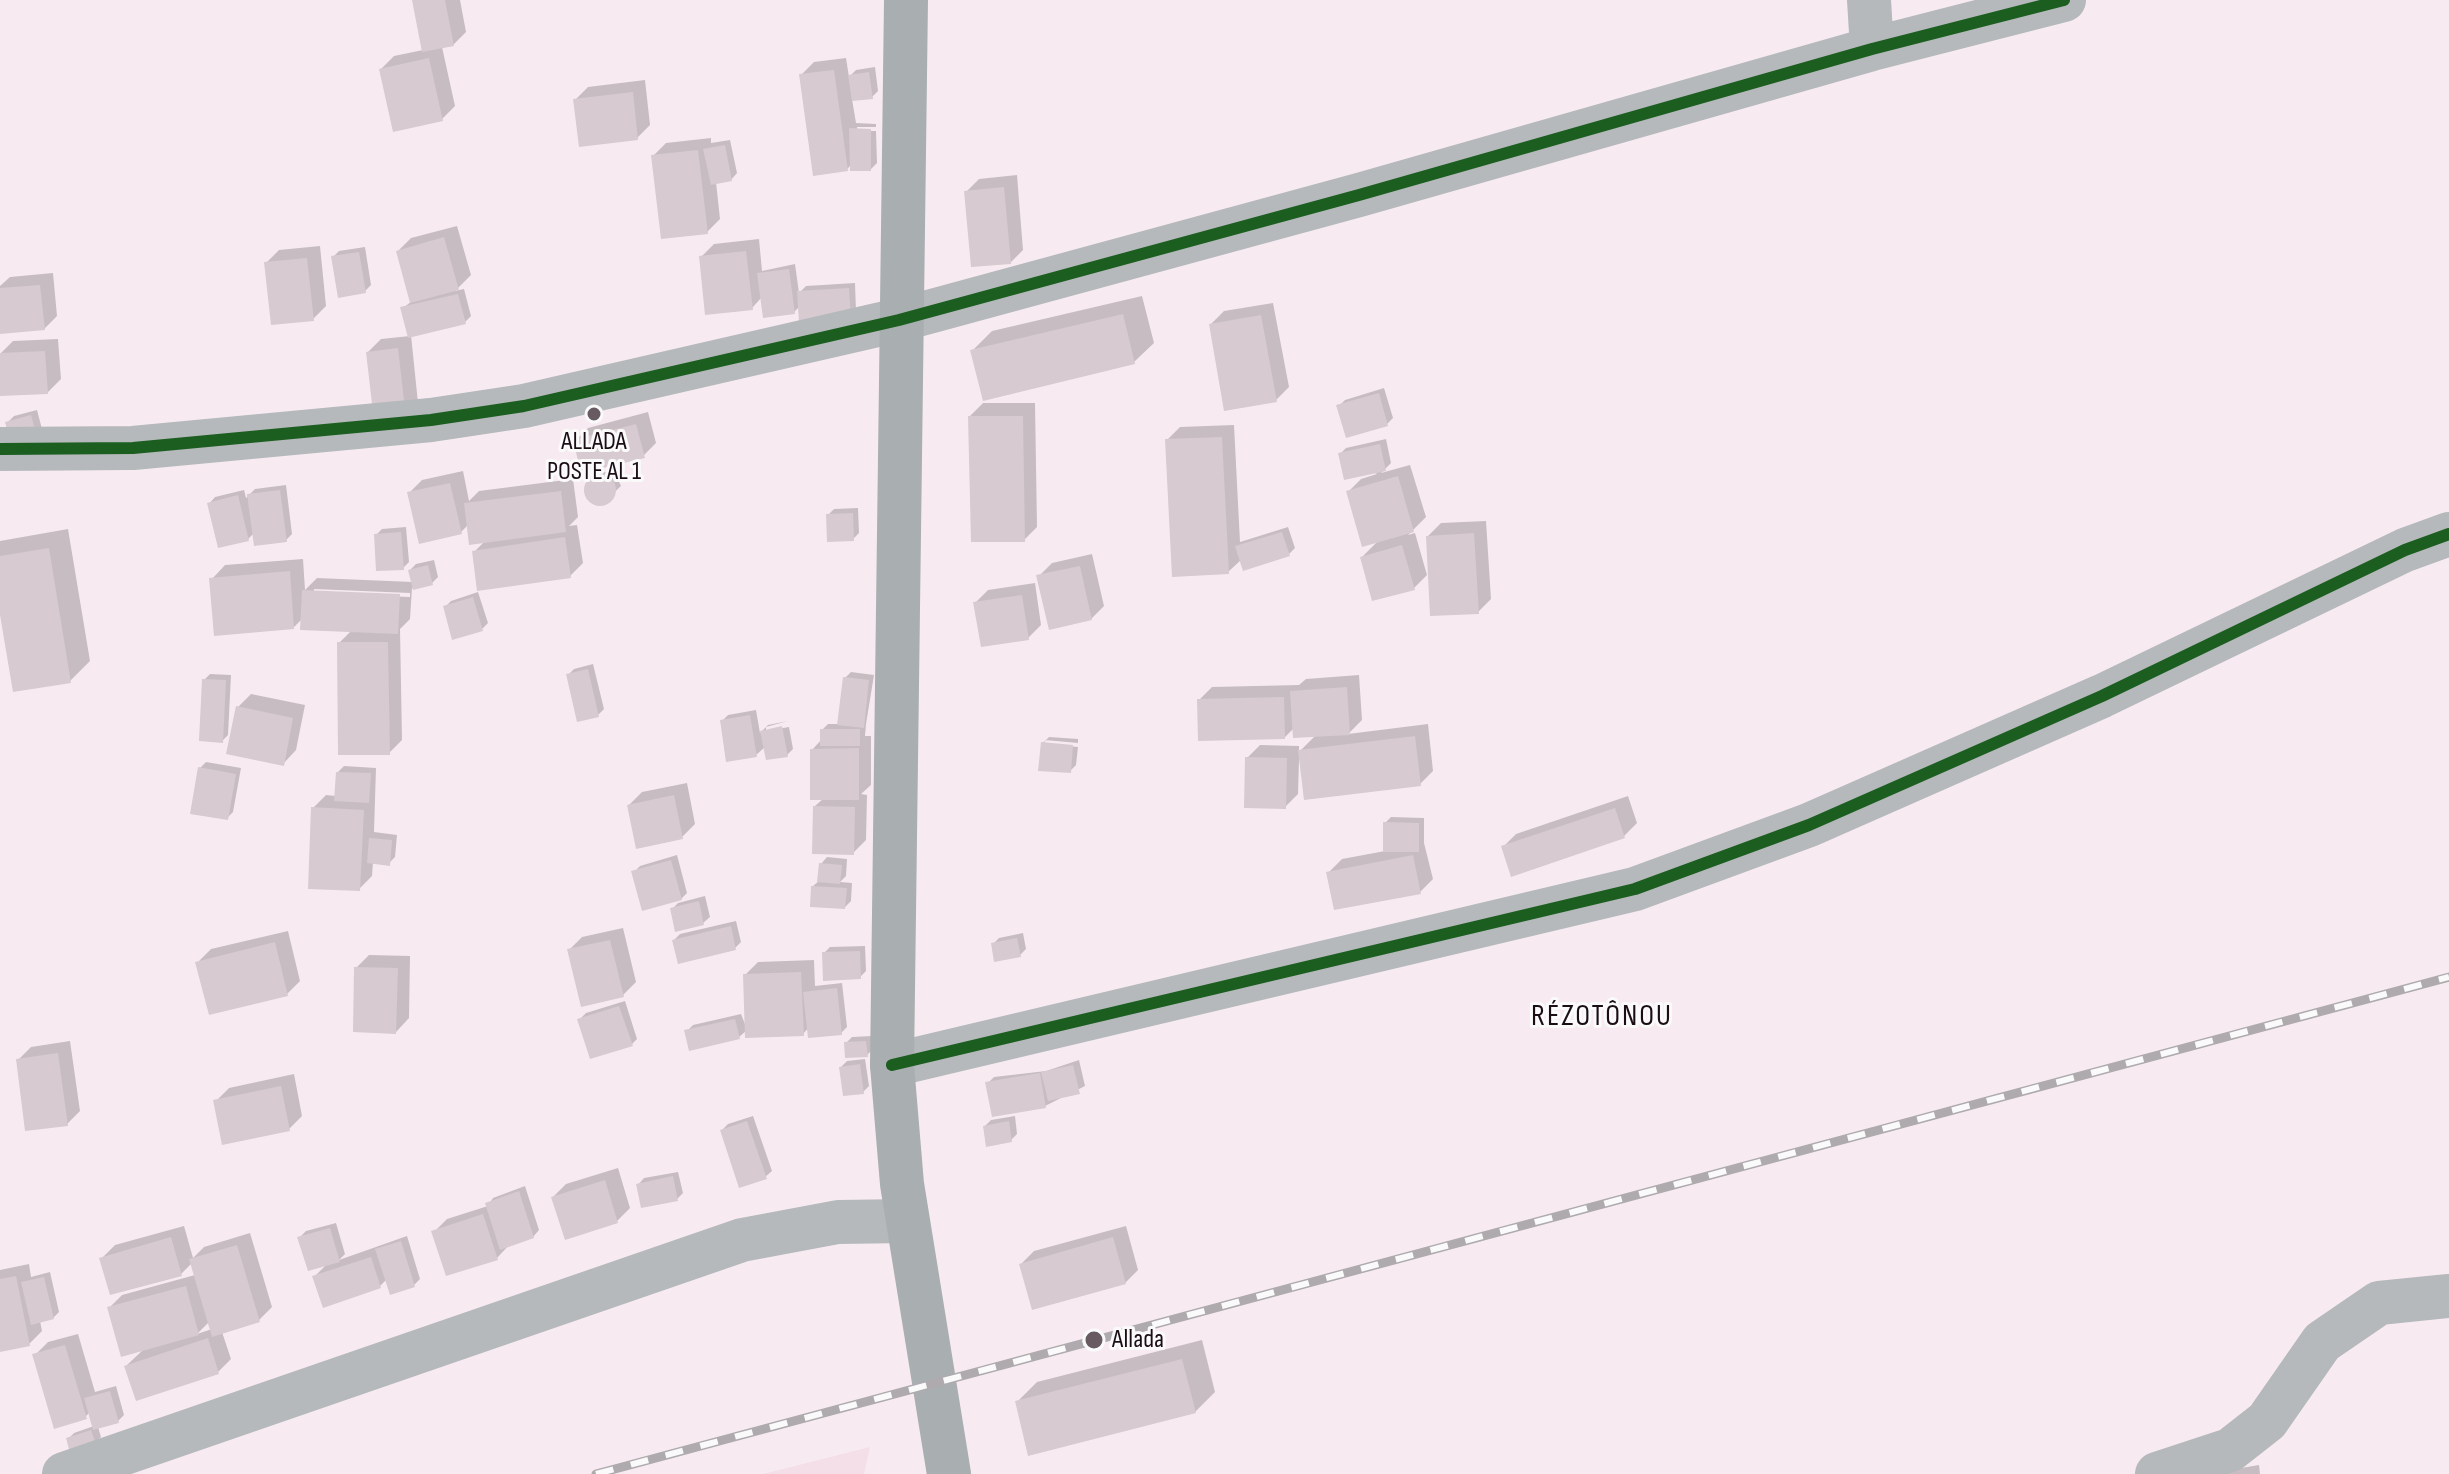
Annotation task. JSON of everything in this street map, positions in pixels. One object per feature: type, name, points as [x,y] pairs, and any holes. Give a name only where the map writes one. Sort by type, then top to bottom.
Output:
[{"type":"main road","points":[[906,0],[899,320],[892,1065],[907,1221],[949,1474]]},
{"type":"street","points":[[1869,0],[1872,49]]},
{"type":"street","points":[[0,449],[133,448],[447,418],[524,406],[899,320],[1359,195],[1872,49],[2064,0]]},
{"type":"street","points":[[892,1065],[1635,889],[1839,812],[2102,696],[2405,550],[2449,534]]},
{"type":"street","points":[[64,1474],[742,1240],[838,1222],[907,1221]]},
{"type":"street","points":[[2157,1474],[2230,1450],[2267,1421],[2322,1342],[2379,1303],[2449,1296]]},
{"type":"shaded area","points":[[870,1447],[864,1474],[763,1474]]},
{"type":"building","points":[[412,0],[445,0],[454,46],[422,52]]},
{"type":"building","points":[[429,58],[443,121],[393,132],[379,69]]},
{"type":"building","points":[[834,70],[848,171],[813,176],[799,74]]},
{"type":"building","points":[[869,72],[873,99],[852,101],[848,75]]},
{"type":"building","points":[[633,92],[638,140],[579,147],[573,99]]},
{"type":"building","points":[[849,128],[871,129],[871,171],[850,171]]},
{"type":"building","points":[[725,145],[732,181],[711,185],[703,149]]},
{"type":"building","points":[[698,150],[708,234],[661,239],[651,155]]},
{"type":"building","points":[[1004,187],[1011,264],[971,267],[964,191]]},
{"type":"building","points":[[444,237],[459,290],[410,303],[396,251]]},
{"type":"building","points":[[746,251],[753,310],[705,315],[699,256]]},
{"type":"building","points":[[359,252],[366,293],[338,298],[331,256]]},
{"type":"building","points":[[307,258],[314,321],[271,325],[264,262]]},
{"type":"building","points":[[789,269],[795,314],[763,318],[757,273]]},
{"type":"building","points":[[40,285],[45,330],[0,334],[0,288]]},
{"type":"building","points":[[849,288],[851,319],[799,322],[797,291]]},
{"type":"building","points":[[458,294],[466,324],[408,338],[400,307]]},
{"type":"building","points":[[1123,314],[1135,364],[983,401],[970,350]]},
{"type":"building","points":[[1261,315],[1277,402],[1224,411],[1209,324]]},
{"type":"building","points":[[398,348],[406,418],[374,421],[366,352]]},
{"type":"building","points":[[45,351],[48,394],[0,396],[0,353]]},
{"type":"building","points":[[1379,393],[1388,426],[1346,438],[1336,405]]},
{"type":"building","points":[[31,415],[37,437],[11,443],[5,422]]},
{"type":"building","points":[[968,416],[1023,416],[1025,542],[971,542]]},
{"type":"building","points":[[636,424],[645,458],[581,473],[573,440]]},
{"type":"building","points":[[1222,437],[1229,574],[1172,577],[1165,439]]},
{"type":"building","points":[[1380,444],[1386,471],[1344,480],[1338,453]]},
{"type":"building","points":[[600,474],[611,479],[616,490],[611,501],[600,506],[589,501],[584,490],[589,479]]},
{"type":"building","points":[[1398,476],[1414,532],[1362,547],[1346,491]]},
{"type":"building","points":[[450,483],[462,534],[419,544],[407,492]]},
{"type":"building","points":[[280,490],[287,542],[254,546],[247,494]]},
{"type":"building","points":[[561,491],[566,532],[469,545],[464,503]]},
{"type":"building","points":[[238,495],[249,541],[218,548],[207,503]]},
{"type":"building","points":[[853,513],[854,541],[827,542],[826,514]]},
{"type":"building","points":[[401,532],[404,570],[376,571],[374,534]]},
{"type":"building","points":[[1282,532],[1290,556],[1243,571],[1235,546]]},
{"type":"building","points":[[1474,533],[1479,614],[1430,616],[1426,536]]},
{"type":"building","points":[[565,537],[571,578],[477,591],[472,551]]},
{"type":"building","points":[[1402,545],[1415,590],[1372,601],[1360,557]]},
{"type":"building","points":[[49,548],[71,683],[13,692],[0,615],[0,556]]},
{"type":"building","points":[[428,565],[433,585],[413,590],[408,570]]},
{"type":"building","points":[[1080,566],[1092,620],[1049,630],[1036,575]]},
{"type":"building","points":[[290,571],[294,629],[214,636],[209,578]]},
{"type":"building","points":[[302,590],[400,594],[398,634],[300,630]]},
{"type":"building","points":[[1022,595],[1029,640],[981,647],[973,602]]},
{"type":"building","points":[[473,597],[483,631],[452,640],[443,606]]},
{"type":"building","points":[[337,642],[388,642],[390,755],[338,755]]},
{"type":"building","points":[[588,669],[599,717],[577,722],[566,674]]},
{"type":"building","points":[[843,677],[869,680],[864,728],[837,725]]},
{"type":"building","points":[[202,679],[226,680],[223,743],[199,741]]},
{"type":"building","points":[[1347,687],[1350,735],[1293,738],[1290,691]]},
{"type":"building","points":[[1284,697],[1285,739],[1198,741],[1197,699]]},
{"type":"building","points":[[236,706],[293,718],[284,766],[226,754]]},
{"type":"building","points":[[750,715],[757,757],[726,762],[720,720]]},
{"type":"building","points":[[782,726],[788,757],[766,760],[760,731]]},
{"type":"building","points":[[820,729],[860,729],[860,746],[820,746]]},
{"type":"building","points":[[1415,736],[1421,786],[1304,800],[1298,750]]},
{"type":"building","points":[[1041,742],[1073,745],[1071,773],[1038,771]]},
{"type":"building","points":[[859,748],[859,800],[810,800],[810,749]]},
{"type":"building","points":[[1245,757],[1287,758],[1286,809],[1244,808]]},
{"type":"building","points":[[198,767],[236,774],[228,820],[190,814]]},
{"type":"building","points":[[336,772],[371,773],[369,803],[334,801]]},
{"type":"building","points":[[674,795],[683,839],[636,849],[627,805]]},
{"type":"building","points":[[813,806],[855,807],[854,855],[812,854]]},
{"type":"building","points":[[311,807],[364,810],[360,891],[308,889]]},
{"type":"building","points":[[1615,808],[1625,838],[1511,877],[1501,846]]},
{"type":"building","points":[[1383,822],[1419,823],[1419,852],[1383,852]]},
{"type":"building","points":[[369,838],[392,840],[390,866],[367,863]]},
{"type":"building","points":[[1413,855],[1421,894],[1334,910],[1326,872]]},
{"type":"building","points":[[671,860],[682,900],[642,911],[631,871]]},
{"type":"building","points":[[819,863],[842,865],[840,884],[817,882]]},
{"type":"building","points":[[811,886],[847,888],[845,909],[810,907]]},
{"type":"building","points":[[699,901],[704,925],[675,932],[670,908]]},
{"type":"building","points":[[731,926],[736,950],[678,964],[672,940]]},
{"type":"building","points":[[1017,938],[1021,957],[994,962],[991,943]]},
{"type":"building","points":[[610,940],[624,997],[581,1007],[567,949]]},
{"type":"building","points":[[275,942],[288,996],[209,1015],[195,962]]},
{"type":"building","points":[[860,951],[861,979],[823,981],[822,952]]},
{"type":"building","points":[[354,967],[398,968],[396,1034],[353,1032]]},
{"type":"building","points":[[801,972],[804,1036],[745,1038],[743,974]]},
{"type":"building","points":[[837,988],[842,1035],[808,1038],[803,992]]},
{"type":"building","points":[[619,1006],[633,1046],[590,1059],[577,1019]]},
{"type":"building","points":[[735,1019],[740,1039],[689,1051],[684,1030]]},
{"type":"building","points":[[866,1041],[868,1057],[845,1058],[844,1042]]},
{"type":"building","points":[[58,1053],[68,1126],[25,1131],[16,1059]]},
{"type":"building","points":[[860,1064],[864,1094],[843,1096],[839,1067]]},
{"type":"building","points":[[1073,1065],[1080,1094],[1048,1101],[1041,1072]]},
{"type":"building","points":[[1040,1073],[1046,1108],[992,1117],[985,1082]]},
{"type":"building","points":[[281,1086],[290,1131],[222,1145],[213,1100]]},
{"type":"building","points":[[747,1121],[767,1179],[739,1188],[720,1130]]},
{"type":"building","points":[[1009,1121],[1012,1142],[986,1147],[983,1126]]},
{"type":"building","points":[[673,1176],[678,1201],[641,1208],[636,1184]]},
{"type":"building","points":[[605,1180],[618,1223],[565,1240],[551,1197]]},
{"type":"building","points":[[519,1191],[534,1238],[500,1250],[485,1203]]},
{"type":"building","points":[[483,1214],[498,1260],[446,1276],[431,1231]]},
{"type":"building","points":[[330,1228],[340,1262],[308,1271],[297,1237]]},
{"type":"building","points":[[171,1237],[182,1276],[110,1295],[99,1258]]},
{"type":"building","points":[[1113,1237],[1126,1284],[1032,1310],[1019,1264]]},
{"type":"building","points":[[401,1241],[415,1287],[390,1295],[375,1249]]},
{"type":"building","points":[[237,1245],[260,1322],[212,1337],[189,1259]]},
{"type":"building","points":[[371,1257],[381,1288],[323,1308],[312,1276]]},
{"type":"building","points":[[16,1276],[30,1346],[0,1352],[0,1279]]},
{"type":"building","points":[[44,1277],[54,1319],[31,1325],[21,1282]]},
{"type":"building","points":[[186,1286],[199,1335],[121,1357],[107,1307]]},
{"type":"building","points":[[208,1338],[219,1374],[136,1401],[124,1366]]},
{"type":"building","points":[[65,1345],[87,1419],[54,1429],[32,1354]]},
{"type":"building","points":[[1182,1359],[1196,1413],[1028,1456],[1015,1401]]},
{"type":"building","points":[[110,1391],[119,1423],[93,1430],[84,1398]]},
{"type":"building","points":[[91,1430],[96,1444],[70,1453],[66,1438]]},
{"type":"railway","points":[[596,1474],[2449,977]]},
{"type":"cycle path","points":[[0,449],[133,448],[431,420],[524,406],[899,320],[1359,195],[1872,49],[2064,0]]},
{"type":"cycle path","points":[[892,1065],[1635,889],[1809,825],[2102,696],[2405,550],[2449,534]]},
{"type":"place","name":"ALLADA POSTE AL 1","points":[[594,414]]},
{"type":"place","name":"Allada","points":[[1094,1340]]},
{"type":"district","name":"RÉZOTÔNOU","points":[[1602,1017]]}]
